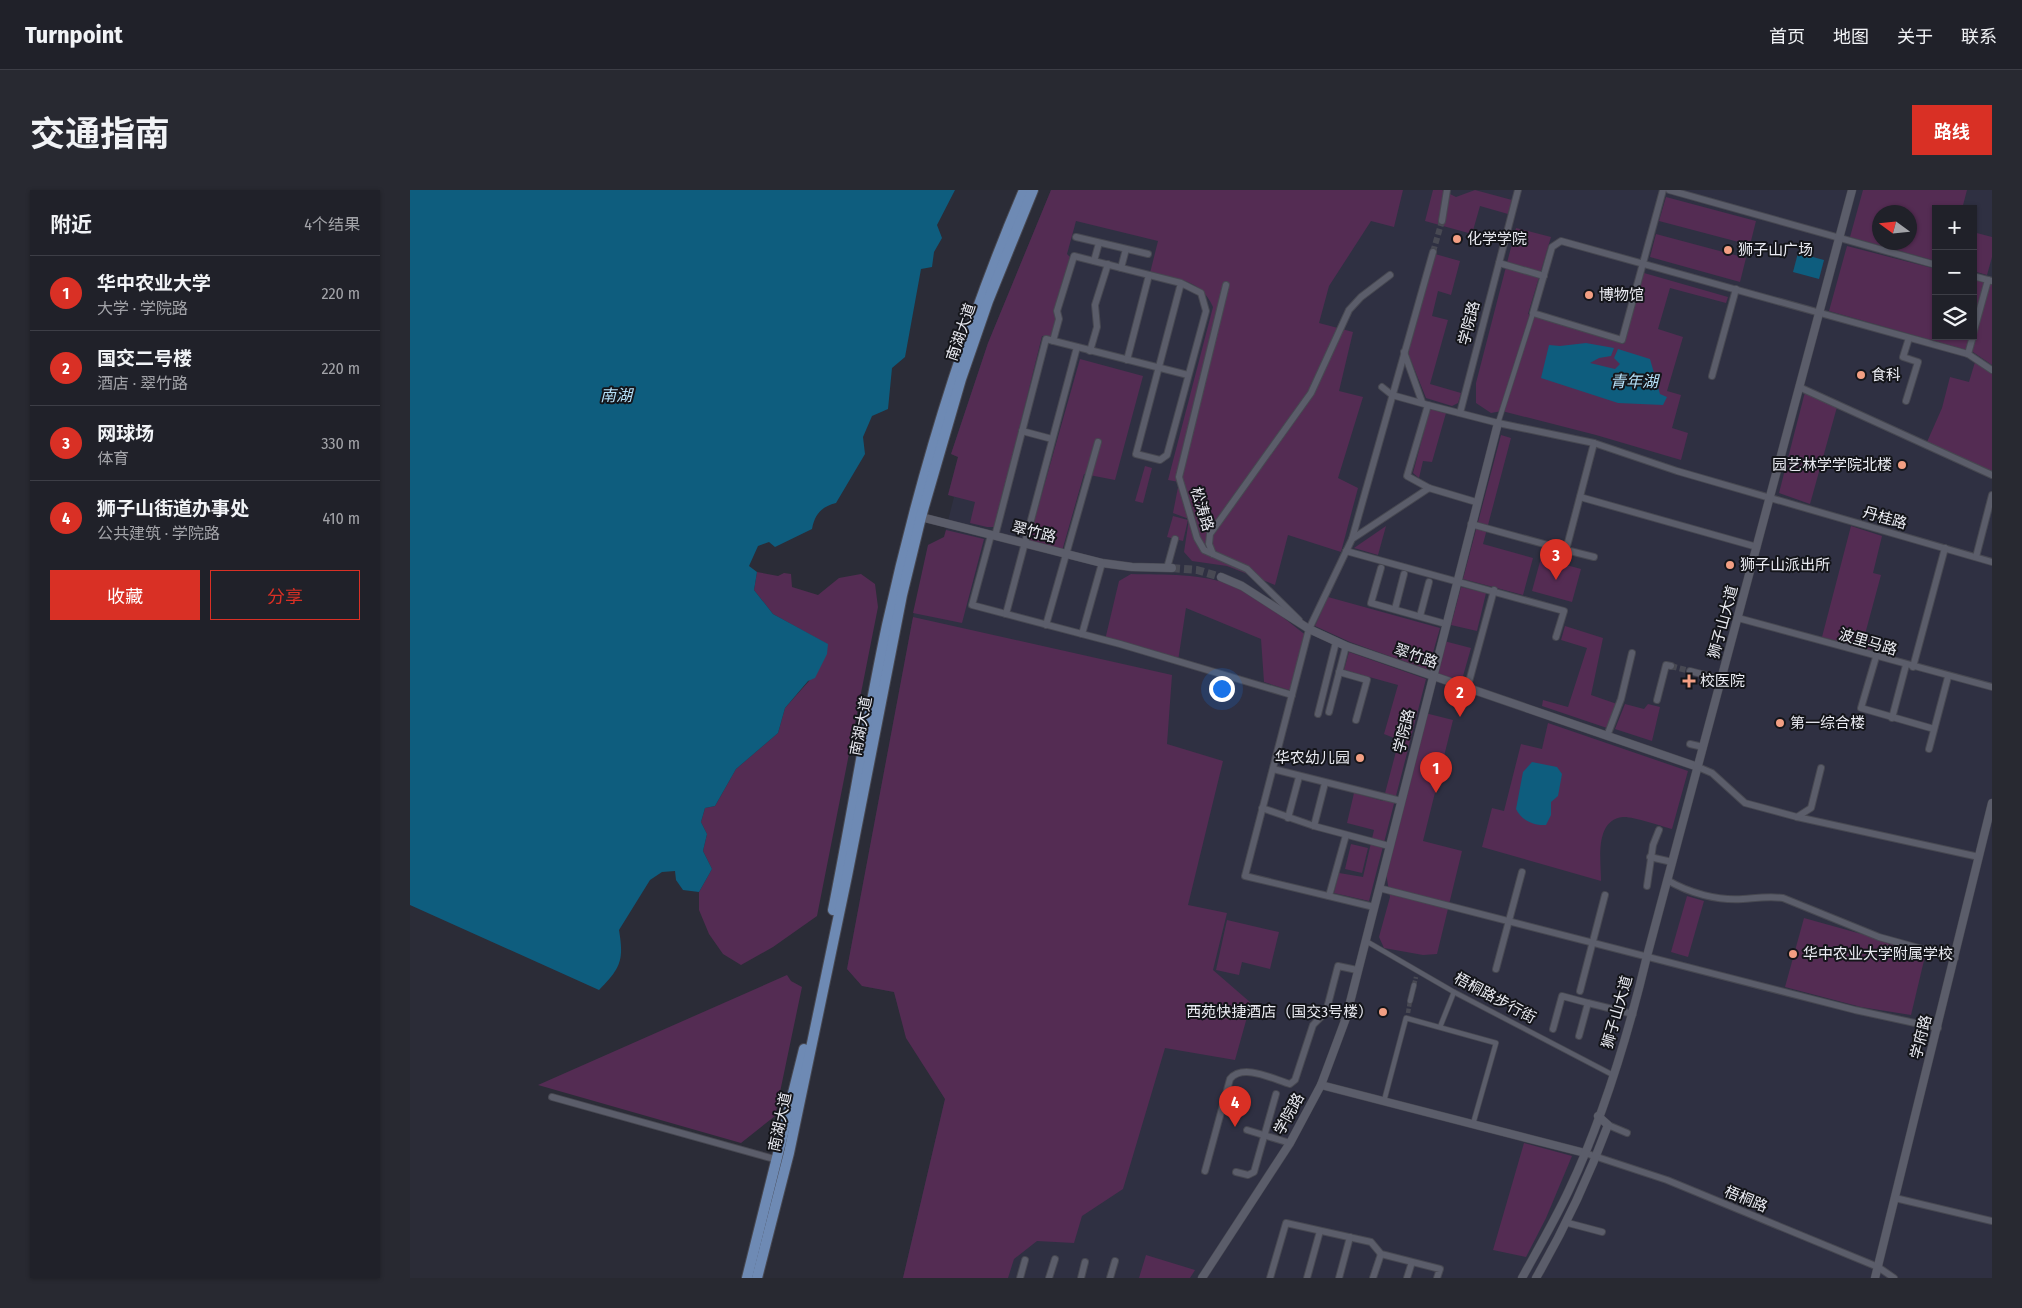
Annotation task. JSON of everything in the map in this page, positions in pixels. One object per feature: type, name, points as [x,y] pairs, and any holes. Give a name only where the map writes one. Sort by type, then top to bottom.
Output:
[{"type":"main road","name":"南湖大道","points":[[748,1278],[813,1010],[887,626],[914,514],[954,374],[1024,190]]},
{"type":"main road","name":"南湖大道","points":[[757,1278],[793,1136],[902,596],[921,517],[961,379],[979,327],[1033,190]]},
{"type":"street","points":[[1442,221],[1447,190]]},
{"type":"street","name":"学院路","points":[[1460,413],[1518,190]]},
{"type":"street","points":[[1533,313],[1622,340],[1663,190]]},
{"type":"street","points":[[1669,190],[1932,264]]},
{"type":"street","name":"狮子山大道","points":[[1522,1278],[1569,1191],[1585,1153],[1633,1014],[1667,880],[1852,190]]},
{"type":"street","points":[[1076,237],[1148,254]]},
{"type":"street","points":[[1094,261],[1099,242]]},
{"type":"street","points":[[1382,387],[1392,395],[1498,423],[1552,247],[1561,242],[1968,354],[1992,370]]},
{"type":"street","points":[[1121,268],[1126,249]]},
{"type":"street","points":[[1374,907],[1245,876],[1309,630],[1352,539],[1433,252]]},
{"type":"street","points":[[1053,341],[1059,319],[1057,311],[1074,256],[1182,283],[1201,293],[1206,311],[1168,455],[1160,460],[1136,454],[1182,283]]},
{"type":"street","points":[[1498,263],[1544,276]]},
{"type":"street","points":[[1090,351],[1097,327],[1095,305],[1108,264]]},
{"type":"street","points":[[1126,360],[1150,275]]},
{"type":"street","points":[[1213,554],[1209,544],[1210,534],[1311,393],[1349,310],[1361,297],[1390,275]]},
{"type":"street","points":[[1977,277],[1990,280],[1977,322]]},
{"type":"street","name":"松涛路","points":[[1226,285],[1179,477],[1197,538],[1204,550],[1247,569],[1309,630]]},
{"type":"street","points":[[1712,376],[1736,289]]},
{"type":"street","points":[[1906,401],[1918,362],[1903,357],[1908,338]]},
{"type":"street","points":[[1188,375],[1046,339],[993,536],[972,605],[1082,634],[1292,695]]},
{"type":"street","points":[[1968,354],[1972,340]]},
{"type":"street","points":[[1006,614],[1077,347]]},
{"type":"street","points":[[1404,352],[1425,404],[1407,476],[1429,488],[1476,502]]},
{"type":"street","points":[[1799,387],[1992,475]]},
{"type":"street","name":"学院路","points":[[1202,1278],[1290,1143],[1321,1085],[1346,1018],[1476,502],[1498,423]]},
{"type":"street","name":"丹桂路","points":[[1498,423],[1594,443],[1677,471],[1992,562]]},
{"type":"street","points":[[1022,431],[1052,439]]},
{"type":"street","points":[[1046,625],[1098,442]]},
{"type":"street","points":[[1566,550],[1594,443]]},
{"type":"street","points":[[1352,539],[1429,488]]},
{"type":"street","points":[[1976,557],[1992,494]]},
{"type":"street","points":[[1580,497],[1757,547]]},
{"type":"street","name":"翠竹路","points":[[921,517],[1102,563],[1132,567],[1169,568]]},
{"type":"street","points":[[1471,524],[1594,557]]},
{"type":"street","points":[[1169,568],[1175,539]]},
{"type":"street","points":[[1913,667],[1945,548]]},
{"type":"street","points":[[1346,552],[1494,590],[1564,611],[1556,636]]},
{"type":"street","points":[[1082,634],[1102,563]]},
{"type":"street","points":[[1381,568],[1371,602],[1446,624]]},
{"type":"street","points":[[1395,609],[1404,574]]},
{"type":"street","name":"翠竹路","points":[[1221,577],[1242,586],[1309,630],[1346,646],[1698,767]]},
{"type":"street","points":[[1420,616],[1429,582]]},
{"type":"street","points":[[1467,689],[1494,590]]},
{"type":"street","name":"波里马路","points":[[1738,618],[1948,677],[1992,687]]},
{"type":"street","points":[[1318,714],[1336,642]]},
{"type":"street","points":[[1329,712],[1346,646]]},
{"type":"street","points":[[1607,736],[1621,699],[1632,653]]},
{"type":"street","points":[[1876,657],[1861,708],[1934,729]]},
{"type":"street","points":[[1656,700],[1666,665],[1671,666]]},
{"type":"street","points":[[1892,718],[1906,665]]},
{"type":"street","points":[[1690,671],[1721,679]]},
{"type":"street","points":[[1338,672],[1367,680],[1356,720]]},
{"type":"street","points":[[1928,749],[1948,677]]},
{"type":"street","points":[[1690,744],[1703,747]]},
{"type":"street","points":[[1698,767],[1712,773],[1745,803],[1797,817],[1979,857]]},
{"type":"street","points":[[1797,817],[1811,808],[1821,768]]},
{"type":"street","points":[[1273,769],[1401,801]]},
{"type":"street","points":[[1288,818],[1299,777]]},
{"type":"street","points":[[1314,826],[1324,783]]},
{"type":"street","name":"学府路","points":[[1875,1278],[1992,803]]},
{"type":"street","points":[[1262,808],[1314,826],[1389,846]]},
{"type":"street","points":[[1647,886],[1650,857],[1659,830]]},
{"type":"street","points":[[1330,896],[1346,835]]},
{"type":"street","points":[[1650,857],[1672,862]]},
{"type":"street","points":[[1496,969],[1522,872]]},
{"type":"street","points":[[1667,880],[1679,887],[1708,896],[1741,899],[1770,896],[1783,898],[1879,937],[1955,958]]},
{"type":"street","points":[[1379,888],[1855,1010],[1938,1028]]},
{"type":"street","points":[[1580,991],[1605,895]]},
{"type":"street","name":"梧桐路步行街","points":[[1366,941],[1454,992],[1613,1075]]},
{"type":"street","points":[[1205,1170],[1230,1079],[1235,1073],[1243,1071],[1290,1084],[1295,1080],[1313,1025],[1326,1012],[1338,966],[1357,970]]},
{"type":"street","points":[[1416,977],[1418,970]]},
{"type":"street","points":[[1410,1001],[1414,985]]},
{"type":"street","points":[[1440,1027],[1454,992]]},
{"type":"street","points":[[1553,1029],[1562,996],[1633,1014]]},
{"type":"street","points":[[1579,1036],[1588,1003]]},
{"type":"street","points":[[1326,1012],[1346,1018]]},
{"type":"street","points":[[1384,1101],[1408,1013]]},
{"type":"street","points":[[1406,1018],[1496,1043],[1473,1124]]},
{"type":"street","points":[[1321,1085],[1585,1153]]},
{"type":"street","points":[[1236,1172],[1248,1175],[1254,1172],[1276,1094]]},
{"type":"street","points":[[552,1097],[778,1160]]},
{"type":"street","points":[[1598,1116],[1608,1125],[1627,1133]]},
{"type":"street","points":[[1536,1278],[1568,1223],[1608,1125]]},
{"type":"street","points":[[1247,1130],[1290,1143]]},
{"type":"street","name":"梧桐路","points":[[1585,1153],[1597,1155],[1667,1180],[1878,1267],[1894,1278]]},
{"type":"street","points":[[1895,1198],[1992,1220]]},
{"type":"street","points":[[1270,1278],[1286,1223],[1370,1242],[1381,1254],[1440,1270],[1437,1278]]},
{"type":"street","points":[[1568,1223],[1602,1232]]},
{"type":"street","points":[[1307,1278],[1320,1230]]},
{"type":"street","points":[[1339,1278],[1350,1237]]},
{"type":"street","points":[[1374,1278],[1381,1254]]},
{"type":"street","points":[[1049,1278],[1055,1259]]},
{"type":"street","points":[[1020,1278],[1025,1260]]},
{"type":"street","points":[[1110,1278],[1115,1261]]},
{"type":"street","points":[[1081,1278],[1085,1262]]},
{"type":"street","points":[[1407,1278],[1412,1262]]},
{"type":"shaded area","points":[[1051,190],[1992,190],[1992,1278],[903,1278],[945,1099],[906,1036],[894,992],[862,986],[847,969],[928,545],[944,537],[954,497],[948,495],[958,457],[951,454],[988,343]]},
{"type":"shaded area","points":[[1051,190],[1403,190],[1394,227],[1371,221],[1329,286],[1319,323],[1353,332],[1339,391],[1363,397],[1338,478],[1358,488],[1341,552],[1288,535],[1275,585],[1227,566],[1192,561],[1184,552],[1189,519],[1173,513],[1179,482],[1168,480],[1213,307],[1202,291],[1195,286],[1179,279],[1150,273],[1158,241],[1076,221],[1067,254],[1070,257],[1054,311],[1057,318],[1051,338],[1042,336],[995,527],[970,523],[975,502],[948,495],[958,457],[951,454],[988,343]]},
{"type":"shaded area","points":[[1433,190],[1442,190],[1456,197],[1475,190],[1512,200],[1508,214],[1480,206],[1472,234],[1425,221]]},
{"type":"shaded area","points":[[1863,190],[1967,190],[1963,205],[1932,205],[1932,260],[1897,250],[1917,250],[1917,205],[1872,205],[1872,243],[1850,237]]},
{"type":"shaded area","points":[[1666,197],[1756,221],[1750,245],[1659,221]]},
{"type":"shaded area","points":[[1516,228],[1551,237],[1528,314],[1624,344],[1644,273],[1728,297],[1726,303],[1670,288],[1658,329],[1683,337],[1667,391],[1681,395],[1672,428],[1688,433],[1681,460],[1596,435],[1502,411],[1491,413],[1476,403],[1476,383]]},
{"type":"shaded area","points":[[1977,233],[1992,237],[1992,257],[1987,275],[1977,272]]},
{"type":"shaded area","points":[[1656,234],[1746,258],[1740,282],[1650,257]]},
{"type":"shaded area","points":[[1847,246],[1932,268],[1932,340],[1977,340],[1977,280],[1992,284],[1992,365],[1973,352],[1829,311]]},
{"type":"shaded area","points":[[1435,254],[1460,261],[1451,295],[1438,291],[1432,316],[1448,320],[1430,384],[1461,393],[1458,403],[1452,406],[1426,398],[1408,353]]},
{"type":"shaded area","points":[[1080,359],[1143,376],[1115,480],[1084,474],[1062,551],[1028,543]]},
{"type":"shaded area","points":[[1975,362],[1992,373],[1992,472],[1927,442],[1942,408],[1950,377],[1969,382]]},
{"type":"shaded area","points":[[1805,392],[1837,407],[1810,504],[1779,493]]},
{"type":"shaded area","points":[[1430,409],[1446,413],[1432,462],[1423,461],[1419,478],[1413,473]]},
{"type":"shaded area","points":[[1501,435],[1511,438],[1483,544],[1533,558],[1523,595],[1463,579]]},
{"type":"shaded area","points":[[1145,466],[1152,468],[1143,503],[1135,501]]},
{"type":"shaded area","points":[[1173,516],[1188,520],[1183,541],[1167,537]]},
{"type":"shaded area","points":[[1386,526],[1378,555],[1354,548]]},
{"type":"shaded area","points":[[1851,526],[1882,536],[1873,573],[1881,575],[1864,638],[1873,641],[1871,650],[1822,637]]},
{"type":"shaded area","points":[[946,530],[984,539],[962,623],[913,613],[928,545],[944,537]]},
{"type":"shaded area","points":[[1541,558],[1581,569],[1572,602],[1532,591]]},
{"type":"shaded area","points":[[757,572],[778,576],[784,573],[791,574],[792,587],[818,595],[839,578],[861,574],[875,584],[878,607],[817,916],[773,947],[741,965],[723,954],[709,934],[699,910],[699,892],[712,869],[703,851],[707,834],[701,822],[705,808],[715,806],[736,769],[778,733],[785,708],[809,681],[827,644],[773,614],[754,590]]},
{"type":"shaded area","points":[[1131,574],[1196,577],[1222,582],[1254,596],[1272,609],[1307,636],[1292,691],[1264,682],[1261,639],[1186,608],[1178,661],[1105,640],[1119,581]]},
{"type":"shaded area","points":[[1461,587],[1486,593],[1477,631],[1451,625]]},
{"type":"shaded area","points":[[1328,597],[1440,628],[1428,670],[1350,642],[1315,626]]},
{"type":"shaded area","points":[[913,617],[1172,675],[1167,744],[1223,761],[1188,905],[1227,913],[1213,970],[1251,1003],[1235,1060],[1165,1048],[1123,1189],[1082,1216],[1074,1243],[1037,1241],[1014,1259],[1008,1278],[903,1278],[945,1099],[906,1038],[894,992],[862,986],[847,969]]},
{"type":"shaded area","points":[[1565,626],[1603,638],[1591,695],[1617,704],[1607,728],[1542,706],[1543,700],[1568,707],[1587,648],[1561,640]]},
{"type":"shaded area","points":[[1444,641],[1471,648],[1461,683],[1436,674]]},
{"type":"shaded area","points":[[1349,652],[1426,679],[1369,901],[1334,893],[1339,873],[1363,877],[1374,830],[1347,823],[1354,793],[1383,801],[1399,740],[1384,734],[1398,685],[1344,670]]},
{"type":"shaded area","points":[[1625,704],[1644,709],[1648,704],[1660,707],[1652,741],[1615,729]]},
{"type":"shaded area","points":[[1425,713],[1453,720],[1423,841],[1462,851],[1437,954],[1423,955],[1384,948],[1379,937],[1390,897],[1386,873]]},
{"type":"shaded area","points":[[1548,723],[1688,771],[1672,829],[1627,817],[1614,820],[1607,825],[1601,843],[1601,881],[1482,847],[1492,808],[1504,811],[1521,744],[1542,749]]},
{"type":"shaded area","points":[[1351,844],[1368,848],[1362,873],[1345,869]]},
{"type":"shaded area","points":[[1687,896],[1704,901],[1688,957],[1671,952]]},
{"type":"shaded area","points":[[1804,918],[1926,952],[1911,1015],[1861,1007],[1785,987]]},
{"type":"shaded area","points":[[1227,920],[1279,932],[1270,969],[1242,962],[1239,975],[1216,970]]},
{"type":"shaded area","points":[[787,975],[791,981],[802,987],[775,1116],[741,1143],[538,1085]]},
{"type":"shaded area","points":[[1524,1143],[1572,1156],[1546,1218],[1526,1257],[1493,1250]]},
{"type":"shaded area","points":[[1146,1255],[1195,1270],[1190,1278],[1139,1278]]},
{"type":"water","name":"南湖","points":[[410,190],[955,190],[937,225],[942,238],[934,252],[932,267],[921,269],[905,357],[892,368],[888,409],[872,416],[863,437],[865,454],[836,503],[819,512],[812,529],[775,547],[769,542],[758,546],[749,566],[757,572],[754,590],[773,614],[828,644],[827,654],[815,678],[808,681],[785,708],[778,733],[736,769],[715,806],[705,808],[701,822],[707,834],[703,851],[712,869],[699,892],[683,890],[676,880],[675,871],[662,872],[650,880],[619,930],[621,956],[619,963],[612,976],[599,990],[410,905]]},
{"type":"water","points":[[1798,253],[1824,260],[1819,279],[1793,272]]},
{"type":"water","name":"青年湖","points":[[1586,343],[1614,348],[1611,356],[1599,358],[1590,363],[1615,369],[1620,364],[1614,358],[1618,349],[1650,359],[1660,394],[1667,397],[1663,405],[1618,403],[1541,378],[1549,345],[1560,346]]},
{"type":"water","points":[[1532,762],[1557,767],[1562,774],[1558,796],[1551,802],[1551,815],[1546,825],[1528,822],[1516,809],[1523,772]]},
{"type":"tunnel","points":[[1433,252],[1442,221]]},
{"type":"tunnel","points":[[1172,568],[1197,570],[1221,577]]},
{"type":"tunnel","points":[[1671,666],[1690,671]]},
{"type":"tunnel","points":[[1414,985],[1416,977]]},
{"type":"tunnel","points":[[1408,1013],[1410,1001]]},
{"type":"place","name":"化学学院","points":[[1457,239]]},
{"type":"place","name":"狮子山广场","points":[[1728,250]]},
{"type":"place","name":"博物馆","points":[[1589,295]]},
{"type":"place","name":"食科","points":[[1861,375]]},
{"type":"place","name":"园艺林学学院北楼","points":[[1902,465]]},
{"type":"place","name":"狮子山派出所","points":[[1730,565]]},
{"type":"place","name":"网球场","points":[[1556,580]]},
{"type":"place","name":"校医院","points":[[1689,681]]},
{"type":"place","name":"国交二号楼","points":[[1460,717]]},
{"type":"place","name":"第一综合楼","points":[[1780,723]]},
{"type":"place","name":"华农幼儿园","points":[[1360,758]]},
{"type":"place","name":"华中农业大学","points":[[1436,793]]},
{"type":"place","name":"华中农业大学附属学校","points":[[1793,954]]},
{"type":"place","name":"西苑快捷酒店（国交3号楼）","points":[[1383,1012]]},
{"type":"place","name":"狮子山街道办事处","points":[[1235,1127]]}]
